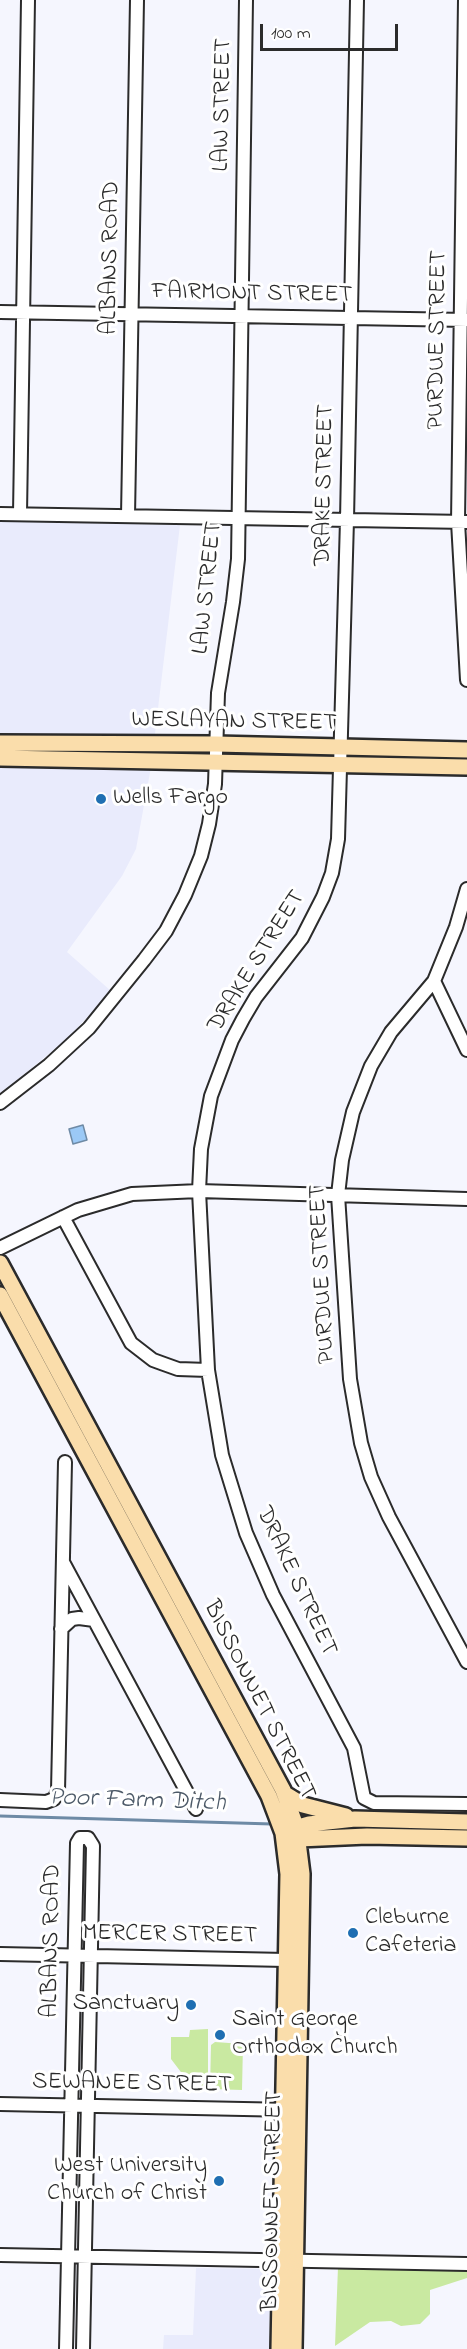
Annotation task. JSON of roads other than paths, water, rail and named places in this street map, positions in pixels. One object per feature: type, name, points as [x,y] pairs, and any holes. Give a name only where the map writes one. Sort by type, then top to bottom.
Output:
[{"type":"main road","name":"WESLAYAN STREET","points":[[0,743],[34,751],[215,763],[467,767]]},
{"type":"main road","name":"WESLAYAN STREET","points":[[0,758],[34,751],[216,744],[467,750]]},
{"type":"main road","name":"BISSONNET STREET","points":[[0,1263],[87,1440],[197,1645],[285,1794],[303,1874],[301,1966],[292,2110],[288,2261],[279,2349]]},
{"type":"main road","name":"BISSONNET STREET","points":[[0,1295],[87,1440]]},
{"type":"main road","name":"BISSONNET STREET","points":[[197,1645],[269,1796],[293,1833],[288,1874],[286,1960],[292,2110]]},
{"type":"main road","points":[[285,1794],[303,1805],[355,1819],[467,1822]]},
{"type":"main road","points":[[293,1833],[355,1819]]},
{"type":"main road","points":[[293,1833],[467,1838]]},
{"type":"main road","name":"BISSONNET STREET","points":[[288,2261],[294,2349]]},
{"type":"street","points":[[20,514],[28,0]]},
{"type":"street","name":"ALBANS ROAD","points":[[128,516],[137,0]]},
{"type":"street","name":"LAW STREET","points":[[0,1103],[49,1065],[89,1028],[166,931],[185,895],[201,856],[213,803],[218,693],[238,559],[246,0]]},
{"type":"street","name":"DRAKE STREET","points":[[357,0],[338,839],[329,881],[323,897],[302,938],[256,997],[232,1040],[211,1096],[201,1149],[199,1191],[208,1370],[222,1455],[246,1533],[273,1595],[354,1748],[363,1795],[369,1802],[467,1804]]},
{"type":"street","name":"PURDUE STREET","points":[[465,0],[462,522],[467,680]]},
{"type":"street","name":"FAIRMONT STREET","points":[[0,312],[464,320]]},
{"type":"street","points":[[0,514],[462,522]]},
{"type":"street","name":"PURDUE STREET","points":[[467,889],[456,927],[434,981],[391,1032],[372,1066],[352,1112],[342,1160],[338,1195],[350,1379],[361,1443],[371,1477],[389,1517],[467,1662]]},
{"type":"street","points":[[434,981],[467,1050]]},
{"type":"street","points":[[0,1248],[96,1203],[132,1194],[199,1191],[467,1199]]},
{"type":"street","points":[[63,1217],[131,1343],[164,1364],[178,1369],[208,1370]]},
{"type":"street","points":[[0,1800],[46,1802],[54,1799],[58,1791],[65,1462]]},
{"type":"street","points":[[62,1561],[196,1809]]},
{"type":"street","points":[[61,1629],[72,1619],[94,1620]]},
{"type":"street","name":"ALBANS ROAD","points":[[66,2349],[77,1843],[80,1838],[88,1838],[93,1846],[83,2349]]},
{"type":"street","name":"MERCER STREET","points":[[0,1954],[286,1960],[301,1966]]},
{"type":"street","name":"SEWANEE STREET","points":[[0,2104],[292,2110]]},
{"type":"street","points":[[0,2255],[467,2264]]},
{"type":"water","points":[[83,1125],[87,1140],[73,1144],[69,1129]]},
{"type":"waterway","name":"Poor Farm Ditch","points":[[0,1816],[272,1824]]},
{"type":"place","name":"Wells Fargo","points":[[101,799]]},
{"type":"place","name":"Cleburne Cafeteria","points":[[353,1933]]},
{"type":"place","name":"Sanctuary","points":[[191,2005]]},
{"type":"place","name":"Saint George Orthodox Church","points":[[220,2035]]},
{"type":"place","name":"West University Church of Christ","points":[[219,2181]]}]
